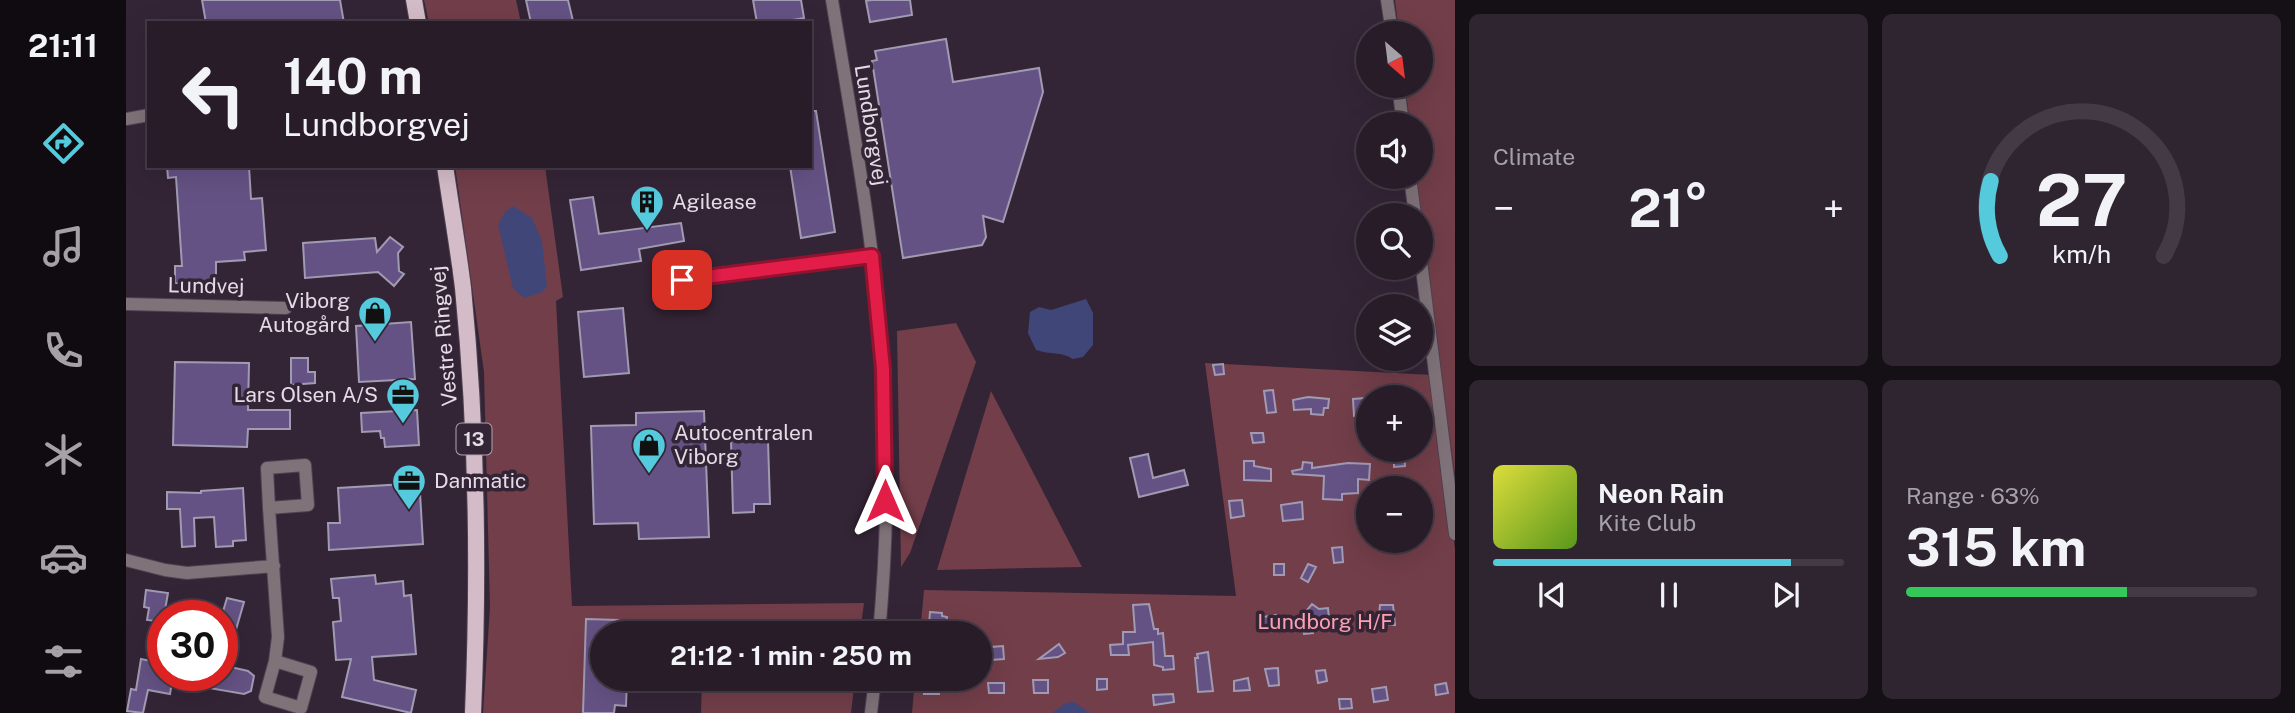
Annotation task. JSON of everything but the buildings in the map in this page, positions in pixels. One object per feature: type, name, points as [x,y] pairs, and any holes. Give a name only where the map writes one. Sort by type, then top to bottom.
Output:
[{"type":"main road","points":[[414,0],[418,21]]},
{"type":"main road","name":"Vestre Ringvej","points":[[445,168],[463,286],[474,441],[476,612],[472,713]]},
{"type":"street","name":"Lundborgvej","points":[[832,0],[872,256],[883,369],[886,480],[880,621]]},
{"type":"street","points":[[1387,0],[1390,21]]},
{"type":"street","points":[[126,119],[147,115]]},
{"type":"street","points":[[665,283],[872,256]]},
{"type":"street","points":[[1423,280],[1455,534]]},
{"type":"street","name":"Lundvej","points":[[126,304],[286,308]]},
{"type":"street","points":[[269,508],[308,505],[305,466],[267,468],[269,508],[274,566],[278,637],[275,661]]},
{"type":"street","points":[[126,560],[187,573],[274,566]]},
{"type":"street","points":[[871,713],[874,691]]},
{"type":"green space","points":[[424,0],[516,0],[521,21],[429,21]]},
{"type":"green space","points":[[1395,0],[1455,0],[1455,474],[1440,374],[1433,294],[1430,294],[1429,280],[1433,280],[1433,203],[1419,203],[1417,189],[1433,189],[1433,112],[1408,112],[1407,98],[1433,98],[1433,21],[1398,21]]},
{"type":"green space","points":[[455,168],[545,168],[563,297],[556,301],[572,606],[864,603],[862,621],[586,619],[583,713],[483,713],[490,607],[484,372]]},
{"type":"green space","points":[[956,323],[976,362],[910,553],[901,567],[897,331]]},
{"type":"green space","name":"Lundborg H/F","points":[[1205,363],[1433,375],[1455,549],[1455,713],[912,713],[914,691],[992,691],[992,621],[921,621],[924,590],[1236,596]]},
{"type":"green space","points":[[991,391],[1082,567],[937,570]]},
{"type":"green space","points":[[702,691],[854,691],[851,713],[701,713]]},
{"type":"water","points":[[513,206],[532,218],[542,241],[547,287],[540,293],[524,298],[513,288],[498,225],[505,212]]},
{"type":"water","points":[[1086,299],[1093,313],[1093,345],[1083,357],[1073,359],[1036,350],[1028,333],[1030,312],[1039,307],[1051,310]]},
{"type":"water","points":[[1074,702],[1090,713],[1052,713],[1066,703]]},
{"type":"place","name":"Agilease","points":[[647,232]]},
{"type":"place","name":"Viborg Autogård","points":[[375,343]]},
{"type":"place","name":"Lars Olsen A/S","points":[[403,425]]},
{"type":"place","name":"Autocentralen Viborg","points":[[649,475]]},
{"type":"place","name":"Danmatic","points":[[409,511]]},
{"type":"route","points":[[682,280],[872,256],[883,369],[885,501]]}]
